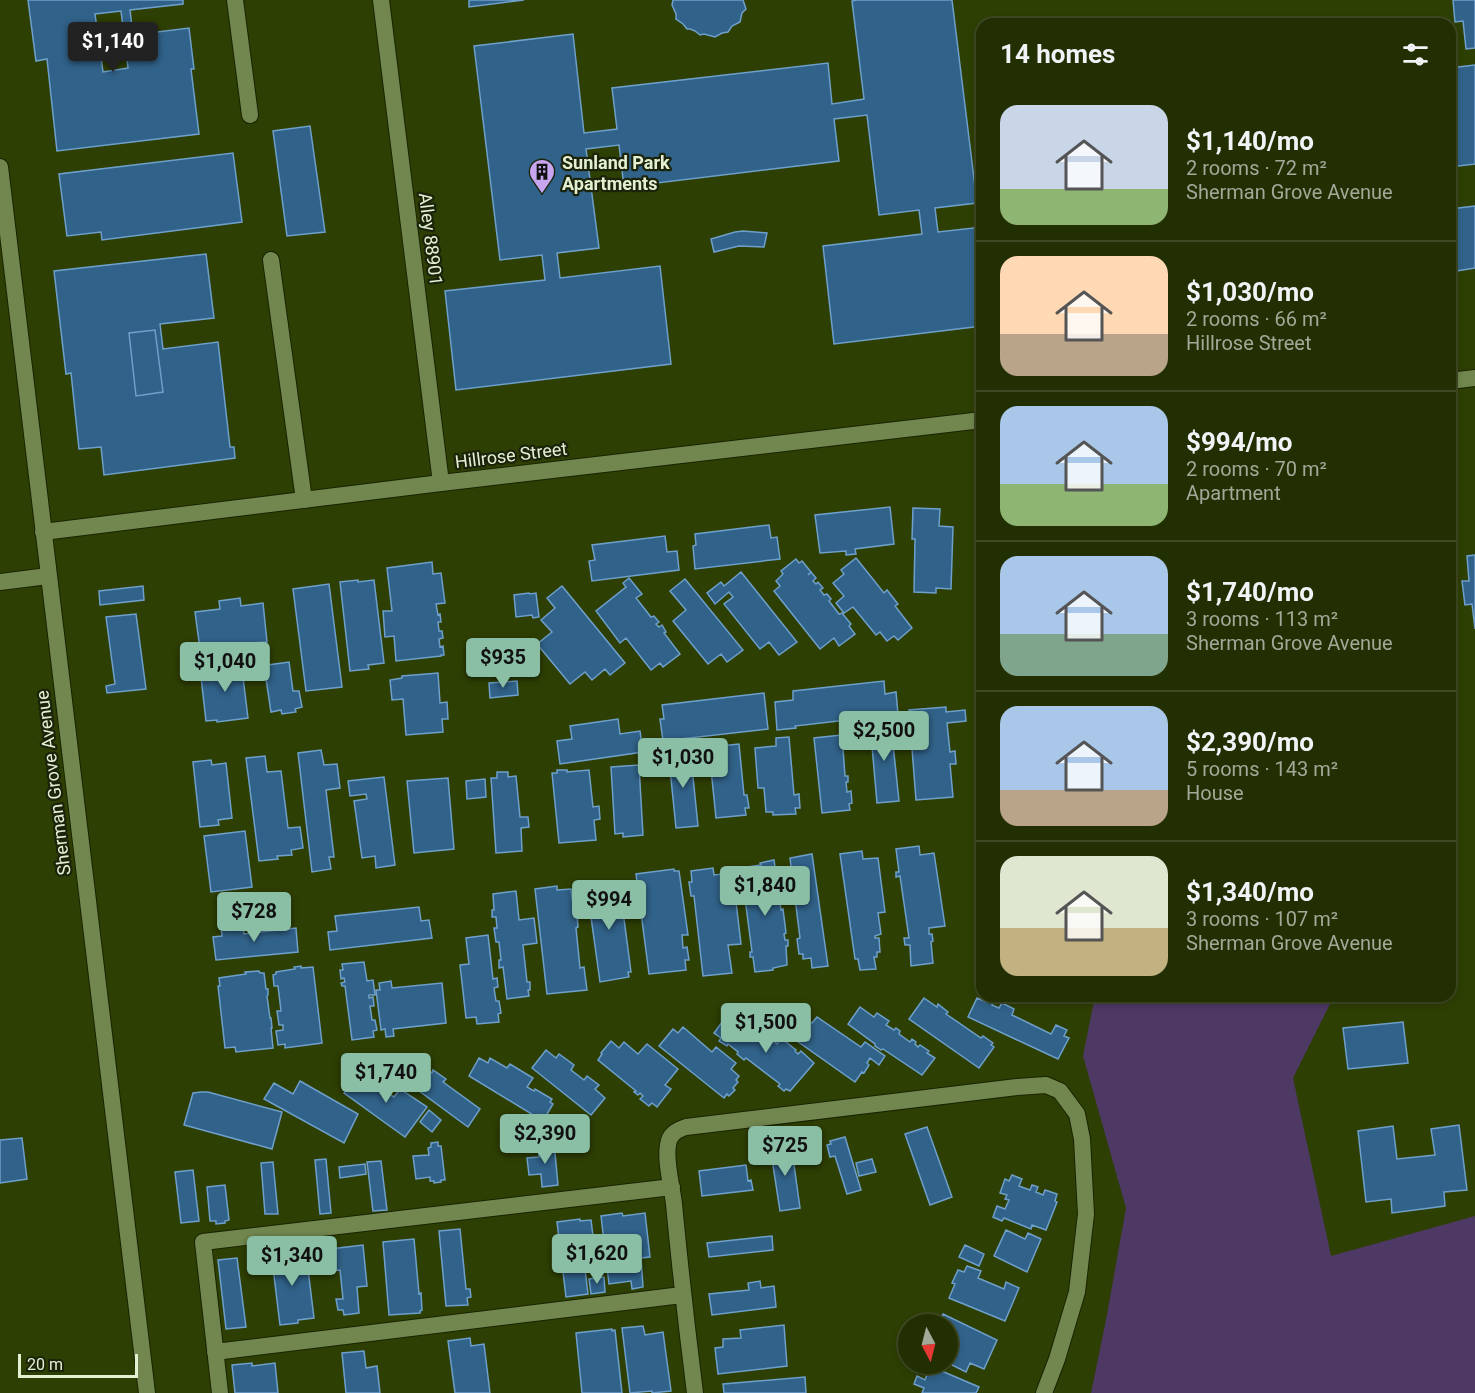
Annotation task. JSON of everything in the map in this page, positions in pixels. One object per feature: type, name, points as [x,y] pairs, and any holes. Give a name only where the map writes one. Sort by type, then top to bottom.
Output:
[{"type":"street","points":[[235,0],[250,116]]},
{"type":"street","name":"Alley 88901","points":[[381,0],[441,483]]},
{"type":"street","name":"Sherman Grove Avenue","points":[[0,167],[147,1393]]},
{"type":"street","points":[[271,260],[304,500]]},
{"type":"street","points":[[1456,380],[1475,378]]},
{"type":"street","name":"Hillrose Street","points":[[43,532],[976,421]]},
{"type":"street","points":[[0,582],[48,576]]},
{"type":"street","points":[[695,1393],[682,1295],[667,1147],[675,1131],[1046,1085],[1060,1091],[1077,1114],[1082,1139],[1086,1214],[1077,1292],[1044,1393]]},
{"type":"street","points":[[220,1393],[203,1242],[672,1187]]},
{"type":"street","points":[[215,1352],[682,1295]]},
{"type":"shaded area","points":[[1094,1002],[1331,1002],[1293,1078],[1331,1256],[1475,1216],[1475,1393],[1091,1393],[1126,1208],[1083,1056]]},
{"type":"building","points":[[28,0],[183,0],[183,4],[130,10],[133,35],[189,28],[194,69],[191,69],[199,134],[57,151],[47,59],[36,61]],"holes":[[[121,11],[128,68],[103,72],[95,14]]]},
{"type":"building","points":[[469,0],[524,0],[469,7]]},
{"type":"building","points":[[673,0],[743,0],[746,9],[742,13],[740,22],[732,26],[728,32],[715,37],[700,35],[687,29],[676,19]]},
{"type":"building","name":"Sunland Park Apartments","points":[[952,0],[976,203],[935,208],[938,232],[976,228],[976,327],[834,344],[823,246],[922,234],[919,210],[879,215],[867,115],[834,119],[839,161],[624,187],[619,145],[586,149],[599,248],[557,253],[560,278],[660,266],[671,364],[456,390],[445,291],[545,280],[542,255],[500,260],[474,46],[573,34],[584,133],[617,129],[612,88],[828,63],[832,104],[864,99],[852,1]]},
{"type":"building","points":[[1453,0],[1475,0],[1475,48],[1466,49],[1463,21],[1456,22]]},
{"type":"building","points":[[1475,65],[1475,164],[1456,166],[1456,67]]},
{"type":"building","points":[[310,126],[325,232],[287,236],[273,131]]},
{"type":"building","points":[[233,153],[242,222],[102,240],[101,232],[67,236],[59,174]]},
{"type":"building","points":[[1475,206],[1475,268],[1456,271],[1456,208]]},
{"type":"building","points":[[743,231],[767,233],[764,247],[739,246],[714,252],[711,239]]},
{"type":"building","points":[[206,254],[214,318],[160,324],[163,349],[218,342],[230,447],[234,447],[235,458],[104,475],[101,447],[79,449],[71,373],[66,374],[54,271]],"holes":[[[155,330],[163,392],[136,396],[129,333]]]},
{"type":"building","points":[[155,330],[163,392],[136,396],[129,333]]},
{"type":"building","points":[[890,507],[894,544],[855,549],[856,554],[846,555],[846,551],[820,553],[815,515]]},
{"type":"building","points":[[913,508],[940,509],[939,526],[953,527],[951,589],[936,588],[936,593],[914,592]]},
{"type":"building","points":[[769,525],[771,538],[777,537],[780,559],[695,569],[693,546],[696,545],[695,534]]},
{"type":"building","points":[[665,536],[667,552],[677,551],[679,570],[592,581],[589,561],[595,560],[592,545]]},
{"type":"building","points":[[1475,555],[1475,629],[1472,604],[1465,605],[1462,581],[1469,581],[1467,556]]},
{"type":"building","points":[[856,558],[884,593],[887,590],[898,604],[895,606],[912,628],[898,640],[894,636],[887,641],[880,632],[876,635],[853,607],[844,613],[836,603],[844,596],[833,583],[844,574],[841,570]]},
{"type":"building","points":[[796,559],[799,563],[802,561],[816,578],[813,581],[816,584],[818,582],[823,588],[820,590],[824,595],[827,594],[831,599],[829,601],[839,614],[842,613],[851,624],[849,626],[855,634],[839,646],[834,638],[820,649],[774,591],[780,586],[776,581],[783,574],[781,571]]},
{"type":"building","points":[[432,562],[433,574],[441,573],[445,603],[436,604],[441,622],[438,622],[439,631],[442,631],[443,638],[439,639],[440,647],[443,646],[444,655],[396,661],[394,636],[385,637],[383,611],[392,611],[387,568]]},
{"type":"building","points":[[741,572],[797,642],[779,655],[769,642],[760,649],[724,604],[733,597],[729,592],[715,604],[707,593],[721,582],[724,586]]},
{"type":"building","points":[[629,578],[642,594],[636,598],[651,617],[654,616],[659,622],[656,624],[659,627],[662,625],[666,632],[664,633],[680,654],[663,667],[660,663],[651,670],[626,638],[620,643],[596,611],[626,587],[623,583]]},
{"type":"building","points":[[685,579],[743,650],[727,662],[721,654],[708,664],[673,621],[686,610],[670,591]]},
{"type":"building","points":[[358,580],[358,582],[374,580],[384,663],[368,665],[369,669],[350,671],[340,582]]},
{"type":"building","points":[[329,584],[342,687],[306,691],[293,589]]},
{"type":"building","points":[[143,586],[144,600],[100,605],[99,591]]},
{"type":"building","points":[[562,586],[625,663],[610,675],[605,669],[592,680],[585,672],[570,684],[537,644],[552,632],[541,620],[555,608],[547,598]]},
{"type":"building","points":[[536,593],[539,617],[533,618],[532,615],[516,617],[514,595]]},
{"type":"building","points":[[240,598],[241,606],[263,603],[267,642],[252,643],[253,647],[238,649],[237,645],[200,649],[195,612],[220,609],[219,601]]},
{"type":"building","points":[[136,614],[146,689],[107,693],[106,686],[115,684],[106,617]]},
{"type":"building","points":[[241,661],[248,718],[206,721],[201,677],[211,675],[210,665]]},
{"type":"building","points":[[289,662],[293,691],[299,691],[302,707],[295,709],[296,712],[282,714],[281,710],[271,712],[265,672],[269,672],[268,665]]},
{"type":"building","points":[[438,673],[440,703],[447,702],[448,719],[442,719],[443,732],[406,735],[403,699],[392,700],[390,680],[402,678],[402,676]]},
{"type":"building","points":[[517,681],[518,695],[490,698],[489,683]]},
{"type":"building","points":[[884,681],[885,694],[896,692],[898,714],[777,730],[775,702],[793,700],[793,691]]},
{"type":"building","points":[[764,693],[768,729],[663,741],[660,719],[664,719],[662,705]]},
{"type":"building","points":[[946,707],[946,712],[965,710],[966,721],[947,723],[950,752],[955,751],[956,764],[950,764],[953,797],[916,800],[909,710]]},
{"type":"building","points":[[618,719],[620,734],[640,731],[643,752],[560,764],[557,741],[572,739],[570,726]]},
{"type":"building","points":[[892,724],[893,731],[897,731],[898,743],[893,744],[899,801],[877,803],[872,746],[867,746],[866,732],[871,732],[871,726]]},
{"type":"building","points":[[841,735],[841,739],[845,738],[846,748],[843,748],[845,776],[848,776],[847,792],[851,791],[852,803],[849,804],[850,810],[822,813],[814,738]]},
{"type":"building","points":[[789,737],[794,795],[799,794],[800,808],[795,808],[796,814],[773,815],[773,812],[766,812],[764,788],[758,788],[755,748],[776,746],[776,738]]},
{"type":"building","points":[[739,744],[744,795],[747,795],[749,808],[745,808],[746,815],[716,818],[709,750]]},
{"type":"building","points":[[688,747],[698,826],[676,828],[669,759],[675,758],[674,748]]},
{"type":"building","points":[[321,750],[324,765],[337,764],[340,788],[326,790],[334,857],[329,857],[331,869],[312,872],[298,753]]},
{"type":"building","points":[[265,756],[267,772],[281,771],[288,828],[300,827],[303,848],[291,850],[292,855],[259,861],[246,758]]},
{"type":"building","points":[[211,760],[212,765],[226,763],[232,818],[218,820],[219,825],[200,827],[193,762]]},
{"type":"building","points":[[639,765],[643,835],[623,837],[623,833],[615,834],[611,767]]},
{"type":"building","points":[[557,770],[567,770],[567,772],[589,770],[593,807],[599,806],[600,819],[594,820],[596,840],[559,843],[552,773],[557,773]]},
{"type":"building","points":[[497,772],[508,772],[508,777],[516,776],[520,817],[528,817],[529,827],[521,828],[522,851],[496,853],[491,778],[497,778]]},
{"type":"building","points":[[384,777],[395,865],[376,868],[375,856],[362,858],[354,801],[367,799],[366,794],[350,796],[348,781]]},
{"type":"building","points":[[448,778],[454,849],[414,853],[407,781]]},
{"type":"building","points":[[485,779],[486,797],[467,799],[466,781]]},
{"type":"building","points":[[245,831],[252,887],[211,892],[204,836]]},
{"type":"building","points":[[919,846],[920,855],[934,853],[945,926],[929,928],[933,941],[931,942],[933,963],[911,966],[910,945],[905,945],[904,938],[909,938],[900,876],[896,877],[896,872],[899,872],[896,849]]},
{"type":"building","points":[[862,851],[863,859],[878,858],[885,912],[878,913],[881,934],[875,936],[879,938],[880,952],[877,952],[877,957],[874,957],[876,969],[860,970],[858,959],[855,959],[840,854]]},
{"type":"building","points":[[812,854],[828,966],[812,968],[811,958],[803,959],[803,954],[799,954],[797,939],[800,938],[790,858]]},
{"type":"building","points":[[774,860],[781,910],[783,909],[785,940],[788,940],[787,965],[773,968],[773,970],[755,972],[753,957],[750,957],[750,952],[752,952],[741,868]]},
{"type":"building","points":[[713,868],[714,875],[722,874],[723,886],[734,885],[741,944],[728,945],[732,973],[703,976],[694,896],[691,896],[689,882],[692,882],[691,871]]},
{"type":"building","points":[[674,869],[674,871],[679,871],[688,935],[682,935],[683,948],[687,947],[689,960],[685,960],[686,970],[649,974],[636,874]]},
{"type":"building","points":[[619,881],[631,972],[628,972],[629,977],[600,982],[590,910],[586,907],[589,906],[587,885]]},
{"type":"building","points":[[557,886],[557,890],[571,889],[574,914],[577,913],[578,927],[576,928],[580,968],[584,967],[587,990],[547,994],[535,889]]},
{"type":"building","points":[[516,891],[519,920],[534,918],[537,943],[523,945],[527,982],[530,982],[529,996],[507,999],[503,967],[499,968],[499,960],[501,960],[499,942],[496,942],[494,928],[497,928],[496,917],[492,917],[493,894]]},
{"type":"building","points":[[419,907],[421,921],[429,920],[432,938],[330,950],[328,932],[337,931],[335,916]]},
{"type":"building","points":[[243,924],[244,934],[296,928],[298,952],[216,960],[213,937],[222,936],[221,927]]},
{"type":"building","points":[[488,935],[493,979],[497,978],[498,987],[494,988],[496,1001],[499,1001],[501,1013],[498,1014],[499,1022],[477,1024],[476,1017],[466,1018],[460,965],[469,964],[466,938]]},
{"type":"building","points":[[364,962],[367,981],[373,980],[375,995],[369,995],[369,998],[373,997],[374,1006],[370,1006],[372,1020],[375,1020],[377,1030],[373,1031],[374,1037],[352,1040],[345,986],[341,983],[345,982],[344,978],[341,979],[340,970],[343,970],[342,964]]},
{"type":"building","points":[[301,966],[301,968],[313,967],[322,1043],[285,1048],[285,1044],[278,1045],[276,1031],[283,1030],[283,1025],[279,1025],[277,1011],[281,1011],[278,986],[274,986],[273,975],[276,972]]},
{"type":"building","points":[[259,971],[264,973],[266,989],[268,989],[273,1048],[236,1052],[235,1047],[225,1048],[219,978]]},
{"type":"building","points":[[391,981],[392,988],[442,983],[446,1023],[393,1029],[394,1036],[386,1037],[385,1029],[381,1030],[376,990],[380,990],[379,983]]},
{"type":"building","points":[[924,998],[937,1007],[938,1004],[948,1012],[946,1014],[981,1038],[983,1036],[993,1043],[991,1045],[994,1047],[979,1068],[909,1019]]},
{"type":"building","points":[[976,1000],[976,1002],[993,1002],[992,1005],[999,1008],[1002,1003],[1014,1009],[1012,1015],[1051,1034],[1056,1025],[1067,1030],[1064,1036],[1069,1038],[1058,1059],[968,1017]]},
{"type":"building","points":[[860,1007],[874,1017],[877,1013],[889,1021],[886,1025],[894,1030],[896,1028],[900,1031],[899,1034],[910,1042],[912,1039],[918,1047],[920,1045],[929,1051],[927,1053],[935,1058],[922,1075],[875,1046],[848,1024]]},
{"type":"building","points":[[803,1017],[812,1023],[817,1017],[861,1047],[865,1042],[885,1056],[879,1065],[870,1058],[864,1073],[862,1072],[855,1082],[790,1036],[792,1033],[790,1032]]},
{"type":"building","points":[[725,1018],[741,1031],[749,1022],[777,1044],[781,1038],[798,1054],[801,1051],[814,1063],[790,1091],[786,1089],[784,1091],[778,1086],[780,1084],[746,1058],[744,1060],[728,1044],[727,1046],[719,1041],[721,1038],[714,1033]]},
{"type":"building","points":[[1403,1022],[1408,1063],[1348,1069],[1343,1028]]},
{"type":"building","points":[[683,1027],[712,1052],[716,1047],[736,1063],[731,1069],[739,1076],[736,1080],[738,1082],[733,1088],[735,1090],[729,1096],[727,1094],[724,1098],[659,1046],[673,1029],[678,1033]]},
{"type":"building","points":[[611,1041],[619,1048],[624,1042],[638,1054],[647,1044],[678,1069],[665,1085],[671,1089],[657,1107],[652,1103],[649,1106],[640,1099],[643,1096],[640,1093],[638,1095],[634,1092],[636,1091],[598,1060]]},
{"type":"building","points":[[546,1050],[556,1058],[559,1054],[574,1065],[571,1070],[584,1080],[587,1076],[599,1085],[595,1089],[605,1098],[591,1115],[532,1068]]},
{"type":"building","points":[[479,1058],[488,1063],[490,1058],[507,1068],[510,1064],[533,1078],[527,1087],[552,1099],[550,1102],[553,1104],[543,1121],[469,1076]]},
{"type":"building","points":[[419,1065],[432,1073],[433,1070],[446,1079],[443,1082],[480,1109],[468,1127],[407,1082]]},
{"type":"building","points":[[359,1072],[382,1089],[384,1086],[391,1091],[389,1094],[394,1097],[400,1089],[427,1107],[405,1137],[344,1093]]},
{"type":"building","points":[[300,1081],[358,1114],[344,1143],[264,1099],[274,1083],[293,1094]]},
{"type":"building","points":[[201,1092],[282,1112],[272,1149],[184,1125],[193,1093]]},
{"type":"building","points":[[429,1110],[441,1120],[432,1132],[420,1122]]},
{"type":"building","points":[[1459,1125],[1467,1190],[1444,1192],[1445,1206],[1392,1213],[1391,1199],[1366,1202],[1358,1131],[1393,1126],[1397,1159],[1435,1155],[1431,1129]]},
{"type":"building","points":[[927,1127],[952,1197],[930,1205],[905,1134]]},
{"type":"building","points":[[845,1137],[861,1190],[847,1194],[835,1156],[830,1157],[827,1145],[831,1144],[830,1141]]},
{"type":"building","points":[[22,1138],[27,1179],[0,1183],[0,1140]]},
{"type":"building","points":[[438,1142],[438,1146],[441,1146],[445,1180],[434,1183],[430,1181],[430,1177],[416,1179],[413,1156],[429,1155],[428,1148],[431,1147],[431,1143]]},
{"type":"building","points":[[554,1142],[558,1185],[542,1187],[541,1174],[529,1175],[527,1158],[539,1157],[538,1143]]},
{"type":"building","points":[[791,1143],[800,1208],[780,1211],[770,1146]]},
{"type":"building","points":[[326,1159],[331,1213],[320,1214],[315,1160]]},
{"type":"building","points":[[872,1159],[876,1172],[859,1176],[856,1163]]},
{"type":"building","points":[[381,1161],[387,1210],[373,1211],[367,1162]]},
{"type":"building","points":[[273,1162],[278,1214],[265,1214],[261,1163]]},
{"type":"building","points":[[365,1164],[366,1174],[340,1178],[339,1167]]},
{"type":"building","points":[[746,1165],[748,1181],[751,1180],[753,1190],[702,1196],[699,1171]]},
{"type":"building","points":[[193,1170],[199,1221],[181,1223],[175,1172]]},
{"type":"building","points":[[1012,1175],[1022,1179],[1019,1186],[1030,1190],[1032,1185],[1038,1187],[1036,1192],[1043,1195],[1045,1190],[1057,1194],[1055,1201],[1057,1202],[1046,1230],[1032,1225],[1031,1229],[1004,1218],[1002,1221],[993,1217],[997,1206],[1005,1209],[1009,1200],[1005,1199],[1007,1195],[1000,1193],[1005,1179],[1009,1181]]},
{"type":"building","points":[[225,1185],[229,1220],[216,1224],[216,1221],[210,1221],[207,1187]]},
{"type":"building","points":[[622,1213],[623,1216],[645,1213],[650,1257],[641,1258],[643,1287],[632,1289],[631,1281],[609,1284],[601,1216]]},
{"type":"building","points":[[580,1219],[580,1221],[591,1220],[596,1260],[584,1261],[588,1294],[566,1297],[557,1222]]},
{"type":"building","points":[[460,1229],[466,1289],[470,1289],[471,1297],[467,1298],[468,1305],[446,1306],[439,1231]]},
{"type":"building","points":[[1006,1230],[1025,1239],[1028,1233],[1041,1239],[1027,1272],[994,1256]]},
{"type":"building","points":[[772,1236],[773,1250],[709,1257],[707,1243]]},
{"type":"building","points":[[414,1239],[422,1310],[420,1313],[389,1315],[383,1242]]},
{"type":"building","points":[[363,1245],[367,1286],[357,1287],[359,1313],[344,1315],[343,1310],[338,1310],[336,1299],[343,1299],[340,1270],[332,1271],[330,1249]]},
{"type":"building","points":[[965,1245],[984,1254],[979,1266],[959,1257]]},
{"type":"building","points":[[290,1249],[290,1255],[306,1253],[314,1318],[280,1325],[271,1251]]},
{"type":"building","points":[[237,1258],[246,1327],[226,1329],[218,1260]]},
{"type":"building","points":[[967,1266],[981,1271],[978,1278],[1004,1289],[1006,1282],[1019,1288],[1005,1321],[949,1298],[958,1270],[964,1272]]},
{"type":"building","points":[[604,1277],[605,1292],[591,1294],[589,1279]]},
{"type":"building","points":[[760,1281],[761,1288],[774,1286],[776,1307],[712,1315],[709,1294],[749,1290],[748,1283]]},
{"type":"building","points":[[958,1321],[997,1340],[984,1369],[970,1363],[966,1372],[958,1368]]},
{"type":"building","points":[[784,1325],[787,1366],[718,1374],[715,1348],[723,1347],[723,1339],[741,1338],[740,1330]]},
{"type":"building","points":[[643,1326],[645,1335],[663,1332],[671,1391],[630,1393],[622,1328]]},
{"type":"building","points":[[612,1329],[612,1331],[615,1330],[622,1393],[582,1393],[576,1333]]},
{"type":"building","points":[[470,1338],[471,1346],[484,1344],[490,1393],[455,1393],[448,1341]]},
{"type":"building","points":[[364,1351],[366,1368],[377,1366],[380,1393],[346,1393],[342,1353]]},
{"type":"building","points":[[252,1363],[252,1366],[275,1363],[278,1393],[235,1393],[232,1365]]},
{"type":"building","points":[[927,1374],[949,1374],[979,1387],[976,1393],[922,1393],[924,1388],[914,1384],[917,1376],[925,1380]]},
{"type":"building","points":[[805,1377],[806,1393],[724,1393],[723,1384]]},
{"type":"place","name":"Sunland Park Apartments","points":[[542,195]]}]
